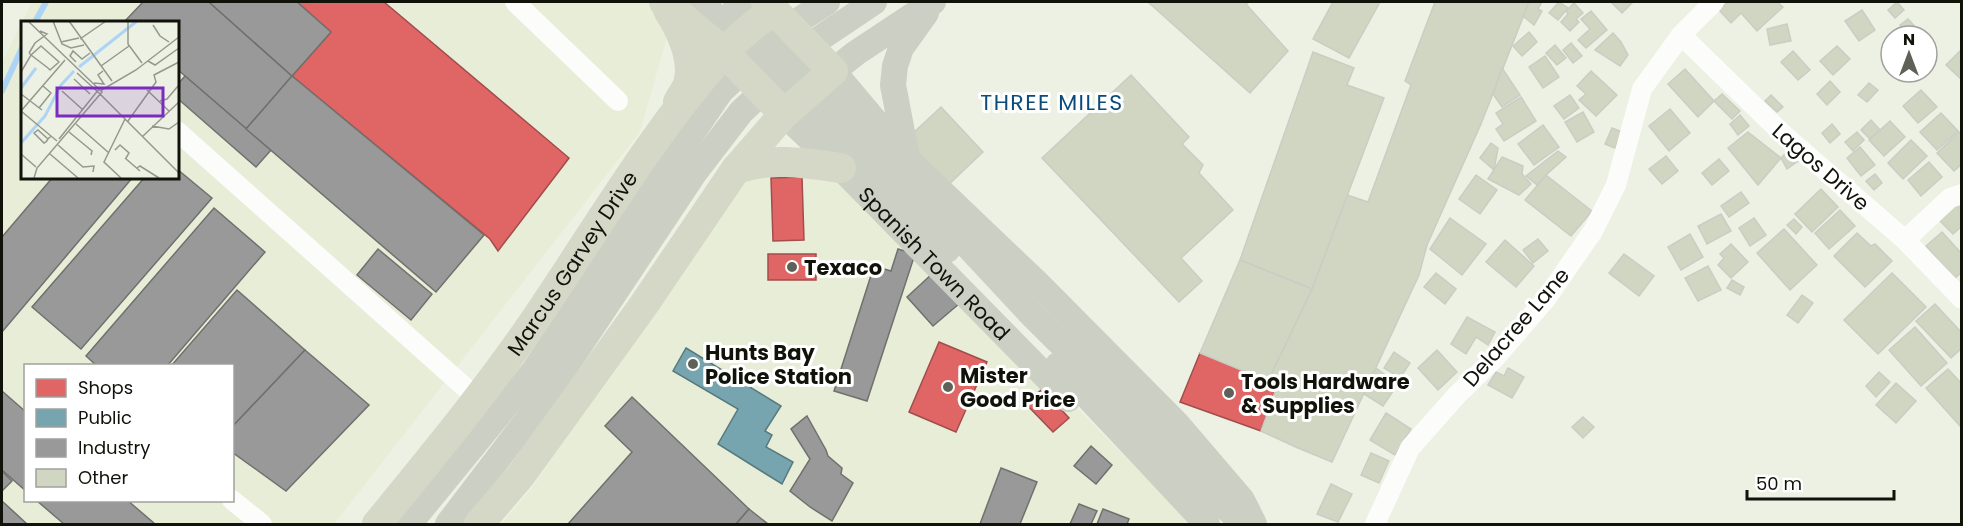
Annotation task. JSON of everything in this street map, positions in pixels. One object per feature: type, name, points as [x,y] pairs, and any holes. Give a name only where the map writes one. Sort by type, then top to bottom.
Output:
[{"type":"highway","name":"Spanish Town Road","points":[[663,2],[724,52],[784,114]]},
{"type":"highway","points":[[663,2],[680,28],[689,70],[687,85],[666,126]]},
{"type":"highway","name":"Marcus Garvey Drive","points":[[377,525],[478,399],[544,307],[609,205],[666,126],[724,52],[780,8]]},
{"type":"highway","points":[[479,525],[521,475],[643,306],[736,169],[784,114],[833,71],[780,8]]},
{"type":"highway","points":[[736,169],[753,163],[774,162],[841,168]]},
{"type":"main road","name":"Spanish Town Road","points":[[701,2],[1025,319],[1243,525]]},
{"type":"main road","name":"Spanish Town Road","points":[[736,2],[790,55],[1206,525]]},
{"type":"main road","points":[[780,8],[827,2]]},
{"type":"main road","points":[[448,525],[548,393],[695,172],[741,112],[816,41],[874,2]]},
{"type":"main road","points":[[934,2],[833,71],[907,159],[1037,283],[1177,424],[1242,500],[1254,525]]},
{"type":"main road","points":[[907,159],[893,86],[895,66],[901,48],[934,2]]},
{"type":"main road","name":"Marcus Garvey Drive","points":[[409,525],[534,371],[664,174],[780,8]]},
{"type":"main road","name":"Spanish Town Road","points":[[784,114],[841,168],[1078,410],[1165,492],[1206,525]]},
{"type":"street","points":[[515,2],[618,101]]},
{"type":"street","name":"Delacree Lane","points":[[1375,525],[1410,448],[1457,395],[1496,357],[1546,299],[1593,231],[1616,185],[1642,89],[1681,35],[1714,2]]},
{"type":"street","name":"Lagos Drive","points":[[1681,35],[1783,135],[1905,240],[1962,299]]},
{"type":"street","points":[[178,132],[478,399]]},
{"type":"street","points":[[1905,240],[1950,198],[1962,194]]},
{"type":"street","points":[[233,502],[262,525]]},
{"type":"shaded area","points":[[32,2],[649,2],[671,23],[640,132],[334,524],[2,524],[2,62],[21,24],[21,178],[178,178],[178,21],[22,21]]},
{"type":"shaded area","points":[[841,168],[1191,524],[501,524],[535,484],[741,175]]},
{"type":"building: Shops","points":[[297,2],[384,2],[569,158],[498,251],[490,239],[292,76],[331,32]]},
{"type":"building: Shops","name":"Texaco","points":[[802,177],[804,240],[773,241],[771,178]]},
{"type":"building: Shops","name":"Texaco","points":[[768,254],[816,254],[816,280],[768,280]]},
{"type":"building: Shops","name":"Mister Good Price","points":[[939,342],[987,362],[956,432],[909,412]]},
{"type":"building: Shops","name":"Tools Hardware & Supplies","points":[[1200,353],[1278,384],[1261,431],[1180,402]]},
{"type":"building: Shops","points":[[1042,389],[1069,418],[1053,432],[1026,404]]},
{"type":"building: Public","points":[[686,348],[781,406],[765,431],[772,435],[766,447],[793,462],[782,484],[718,444],[738,409],[673,371]]},
{"type":"building: Industry","points":[[143,2],[209,2],[292,76],[246,129],[178,70],[178,21],[125,21]]},
{"type":"building: Industry","points":[[209,2],[297,2],[331,32],[292,76]]},
{"type":"building: Industry","points":[[185,76],[271,150],[256,167],[178,99],[178,84]]},
{"type":"building: Industry","points":[[292,76],[484,235],[436,292],[246,129]]},
{"type":"building: Industry","points":[[178,170],[212,198],[81,349],[32,307],[144,178],[178,178]]},
{"type":"building: Industry","points":[[52,178],[132,178],[2,332],[2,237]]},
{"type":"building: Industry","points":[[214,208],[265,252],[169,364],[95,364],[86,356]]},
{"type":"building: Industry","points":[[378,249],[432,294],[411,320],[357,275]]},
{"type":"building: Industry","points":[[898,249],[915,254],[867,401],[834,391],[874,266],[891,271]]},
{"type":"building: Industry","points":[[933,273],[960,303],[933,326],[907,297]]},
{"type":"building: Industry","points":[[237,290],[305,350],[234,425],[234,364],[173,364]]},
{"type":"building: Industry","points":[[305,350],[369,405],[286,491],[234,453],[234,425]]},
{"type":"building: Industry","points":[[2,391],[24,410],[24,489],[2,470]]},
{"type":"building: Industry","points":[[632,397],[749,509],[736,524],[568,524],[632,452],[605,426]]},
{"type":"building: Industry","points":[[807,416],[828,456],[842,468],[841,474],[853,483],[832,521],[790,491],[810,459],[791,429]]},
{"type":"building: Industry","points":[[1091,446],[1112,465],[1096,484],[1074,466]]},
{"type":"building: Industry","points":[[1001,468],[1037,482],[1020,524],[980,524]]},
{"type":"building: Industry","points":[[2,471],[12,481],[2,491]]},
{"type":"building: Industry","points":[[2,501],[27,524],[2,524]]},
{"type":"building: Industry","points":[[38,502],[129,502],[155,524],[64,524]]},
{"type":"building: Industry","points":[[1079,504],[1097,511],[1091,524],[1070,524]]},
{"type":"building: Industry","points":[[749,509],[768,524],[736,524]]},
{"type":"building: Industry","points":[[1103,509],[1129,519],[1127,524],[1097,524]]},
{"type":"building: Other","points":[[1148,2],[1249,2],[1246,4],[1288,51],[1250,93]]},
{"type":"building: Other","points":[[1333,2],[1380,2],[1349,58],[1313,39]]},
{"type":"building: Other","points":[[1435,2],[1529,2],[1481,124],[1427,245],[1419,275],[1332,462],[1261,431],[1278,384],[1268,381],[1312,289],[1347,195],[1368,202],[1411,85],[1405,81]]},
{"type":"building: Other","points":[[1529,2],[1542,2],[1538,9],[1542,11],[1534,25],[1523,16]]},
{"type":"building: Other","points":[[1559,2],[1568,8],[1558,20],[1549,13]]},
{"type":"building: Other","points":[[1611,2],[1630,2],[1632,3],[1622,13]]},
{"type":"building: Other","points":[[1728,2],[1777,2],[1783,7],[1757,31],[1741,13],[1731,23],[1719,10]]},
{"type":"building: Other","points":[[1897,2],[1904,10],[1895,18],[1888,10]]},
{"type":"building: Other","points":[[1574,3],[1583,13],[1576,19],[1579,22],[1570,31],[1561,22],[1568,14],[1566,11]]},
{"type":"building: Other","points":[[1862,10],[1875,30],[1859,41],[1845,21]]},
{"type":"building: Other","points":[[1591,11],[1607,30],[1586,48],[1578,40],[1590,29],[1581,19]]},
{"type":"building: Other","points":[[1908,19],[1913,24],[1901,24]]},
{"type":"building: Other","points":[[1787,24],[1791,41],[1770,45],[1767,29]]},
{"type":"building: Other","points":[[1529,32],[1537,42],[1522,56],[1513,46]]},
{"type":"building: Other","points":[[1613,33],[1628,55],[1620,66],[1595,50]]},
{"type":"building: Other","points":[[1571,43],[1582,56],[1573,63],[1563,50]]},
{"type":"building: Other","points":[[1555,45],[1566,58],[1557,65],[1546,53]]},
{"type":"building: Other","points":[[1837,46],[1850,59],[1833,75],[1820,61]]},
{"type":"building: Other","points":[[1962,49],[1962,80],[1946,65]]},
{"type":"building: Other","points":[[1793,51],[1810,70],[1798,80],[1781,62]]},
{"type":"building: Other","points":[[1313,52],[1354,68],[1347,85],[1384,98],[1312,289],[1240,260]]},
{"type":"building: Other","points":[[1545,56],[1559,77],[1543,88],[1529,67]]},
{"type":"building: Other","points":[[1502,68],[1520,95],[1502,107],[1493,94]]},
{"type":"building: Other","points":[[1685,69],[1714,101],[1698,117],[1668,84]]},
{"type":"building: Other","points":[[1591,71],[1617,95],[1596,116],[1579,100],[1586,94],[1577,86]]},
{"type":"building: Other","points":[[1131,75],[1189,137],[1182,144],[1203,165],[1199,173],[1233,210],[1181,258],[1202,281],[1179,302],[1042,158]]},
{"type":"building: Other","points":[[1830,81],[1840,92],[1827,105],[1817,94]]},
{"type":"building: Other","points":[[1869,83],[1878,90],[1867,102],[1858,95]]},
{"type":"building: Other","points":[[1921,90],[1937,107],[1918,123],[1903,106]]},
{"type":"building: Other","points":[[1722,94],[1740,111],[1732,119],[1714,101]]},
{"type":"building: Other","points":[[1570,95],[1579,108],[1564,119],[1554,106]]},
{"type":"building: Other","points":[[1771,95],[1783,107],[1777,112],[1765,101]]},
{"type":"building: Other","points":[[1521,97],[1536,121],[1504,141],[1496,129],[1503,124],[1496,113]]},
{"type":"building: Other","points":[[941,107],[983,152],[944,189],[912,154],[911,135]]},
{"type":"building: Other","points":[[1670,109],[1690,133],[1669,151],[1649,126]]},
{"type":"building: Other","points":[[1583,112],[1594,132],[1577,142],[1565,122]]},
{"type":"building: Other","points":[[1941,113],[1958,131],[1937,150],[1920,132]]},
{"type":"building: Other","points":[[1740,115],[1749,126],[1738,135],[1730,124]]},
{"type":"building: Other","points":[[1871,120],[1880,130],[1870,139],[1861,130]]},
{"type":"building: Other","points":[[1890,121],[1905,137],[1884,156],[1869,140]]},
{"type":"building: Other","points":[[1832,124],[1840,134],[1830,143],[1822,133]]},
{"type":"building: Other","points":[[1543,125],[1559,147],[1534,165],[1518,144]]},
{"type":"building: Other","points":[[1612,128],[1622,132],[1615,148],[1605,144]]},
{"type":"building: Other","points":[[1748,132],[1781,158],[1758,185],[1728,148]]},
{"type":"building: Other","points":[[1857,132],[1864,140],[1853,151],[1845,142]]},
{"type":"building: Other","points":[[1959,132],[1962,135],[1962,164],[1954,171],[1937,153]]},
{"type":"building: Other","points":[[1911,140],[1927,156],[1903,179],[1888,163]]},
{"type":"building: Other","points":[[1491,143],[1498,148],[1494,170],[1480,158]]},
{"type":"building: Other","points":[[1860,147],[1875,165],[1861,176],[1847,158]]},
{"type":"building: Other","points":[[1789,150],[1798,161],[1787,169],[1781,158]]},
{"type":"building: Other","points":[[1558,151],[1566,157],[1537,185],[1526,176]]},
{"type":"building: Other","points":[[1666,156],[1678,171],[1662,184],[1649,169]]},
{"type":"building: Other","points":[[1502,157],[1523,166],[1522,174],[1531,184],[1519,195],[1488,179]]},
{"type":"building: Other","points":[[1719,159],[1729,171],[1712,185],[1702,173]]},
{"type":"building: Other","points":[[1929,162],[1942,177],[1921,196],[1908,180]]},
{"type":"building: Other","points":[[1875,174],[1882,183],[1874,190],[1866,181]]},
{"type":"building: Other","points":[[1476,175],[1497,190],[1480,214],[1459,199]]},
{"type":"building: Other","points":[[1546,175],[1592,211],[1571,236],[1525,200]]},
{"type":"building: Other","points":[[1821,189],[1838,207],[1812,232],[1795,214]]},
{"type":"building: Other","points":[[1741,192],[1749,203],[1729,217],[1721,206]]},
{"type":"building: Other","points":[[1962,199],[1962,226],[1953,234],[1939,220]]},
{"type":"building: Other","points":[[1840,210],[1855,226],[1829,249],[1815,233]]},
{"type":"building: Other","points":[[1721,214],[1731,231],[1707,244],[1698,226]]},
{"type":"building: Other","points":[[1450,218],[1486,244],[1462,275],[1430,249]]},
{"type":"building: Other","points":[[1754,218],[1766,235],[1750,246],[1739,228]]},
{"type":"building: Other","points":[[1794,219],[1802,227],[1796,234],[1787,225]]},
{"type":"building: Other","points":[[1784,229],[1817,265],[1790,290],[1757,253]]},
{"type":"building: Other","points":[[1942,232],[1962,254],[1962,272],[1955,278],[1926,246]]},
{"type":"building: Other","points":[[1857,233],[1871,246],[1875,244],[1892,261],[1865,287],[1834,256]]},
{"type":"building: Other","points":[[1690,234],[1703,257],[1681,270],[1668,247]]},
{"type":"building: Other","points":[[1538,239],[1548,251],[1533,263],[1523,250]]},
{"type":"building: Other","points":[[1505,240],[1534,266],[1516,287],[1486,262]]},
{"type":"building: Other","points":[[1731,244],[1748,262],[1731,278],[1718,265],[1724,258],[1720,254]]},
{"type":"building: Other","points":[[1624,254],[1654,276],[1639,296],[1609,273]]},
{"type":"building: Other","points":[[1240,260],[1312,289],[1268,381],[1200,353]]},
{"type":"building: Other","points":[[1708,266],[1721,290],[1698,301],[1685,278]]},
{"type":"building: Other","points":[[1436,273],[1456,289],[1445,304],[1424,287]]},
{"type":"building: Other","points":[[1892,273],[1926,307],[1878,354],[1844,320]]},
{"type":"building: Other","points":[[1732,280],[1744,287],[1740,295],[1727,288]]},
{"type":"building: Other","points":[[1802,295],[1813,303],[1798,323],[1787,315]]},
{"type":"building: Other","points":[[1935,304],[1962,333],[1962,348],[1951,358],[1916,321]]},
{"type":"building: Other","points":[[1467,317],[1495,332],[1488,345],[1476,337],[1466,354],[1451,344]]},
{"type":"building: Other","points":[[1915,327],[1947,363],[1921,386],[1889,350]]},
{"type":"building: Other","points":[[1437,350],[1457,372],[1438,390],[1418,368]]},
{"type":"building: Other","points":[[1394,352],[1410,363],[1400,378],[1384,368]]},
{"type":"building: Other","points":[[1376,368],[1398,384],[1383,406],[1364,394]]},
{"type":"building: Other","points":[[1508,368],[1524,377],[1512,398],[1488,385],[1496,372],[1504,376]]},
{"type":"building: Other","points":[[1948,369],[1962,384],[1962,424],[1960,426],[1926,388]]},
{"type":"building: Other","points":[[1879,372],[1890,382],[1876,397],[1866,386]]},
{"type":"building: Other","points":[[1896,383],[1916,401],[1896,423],[1876,405]]},
{"type":"building: Other","points":[[1386,413],[1411,429],[1395,455],[1370,440]]},
{"type":"building: Other","points":[[1583,417],[1594,427],[1583,438],[1572,427]]},
{"type":"building: Other","points":[[1371,453],[1389,461],[1379,483],[1361,475]]},
{"type":"building: Other","points":[[1331,484],[1352,494],[1338,522],[1317,514]]},
{"type":"waterway","points":[[36,21],[46,2]]},
{"type":"waterway","points":[[2,91],[21,50]]},
{"type":"place","name":"Texaco","points":[[792,267]]},
{"type":"place","name":"Hunts Bay Police Station","points":[[693,364]]},
{"type":"place","name":"Mister Good Price","points":[[948,387]]},
{"type":"place","name":"Tools Hardware & Supplies","points":[[1229,393]]},
{"type":"district","name":"THREE MILES","points":[[1052,102]]}]
